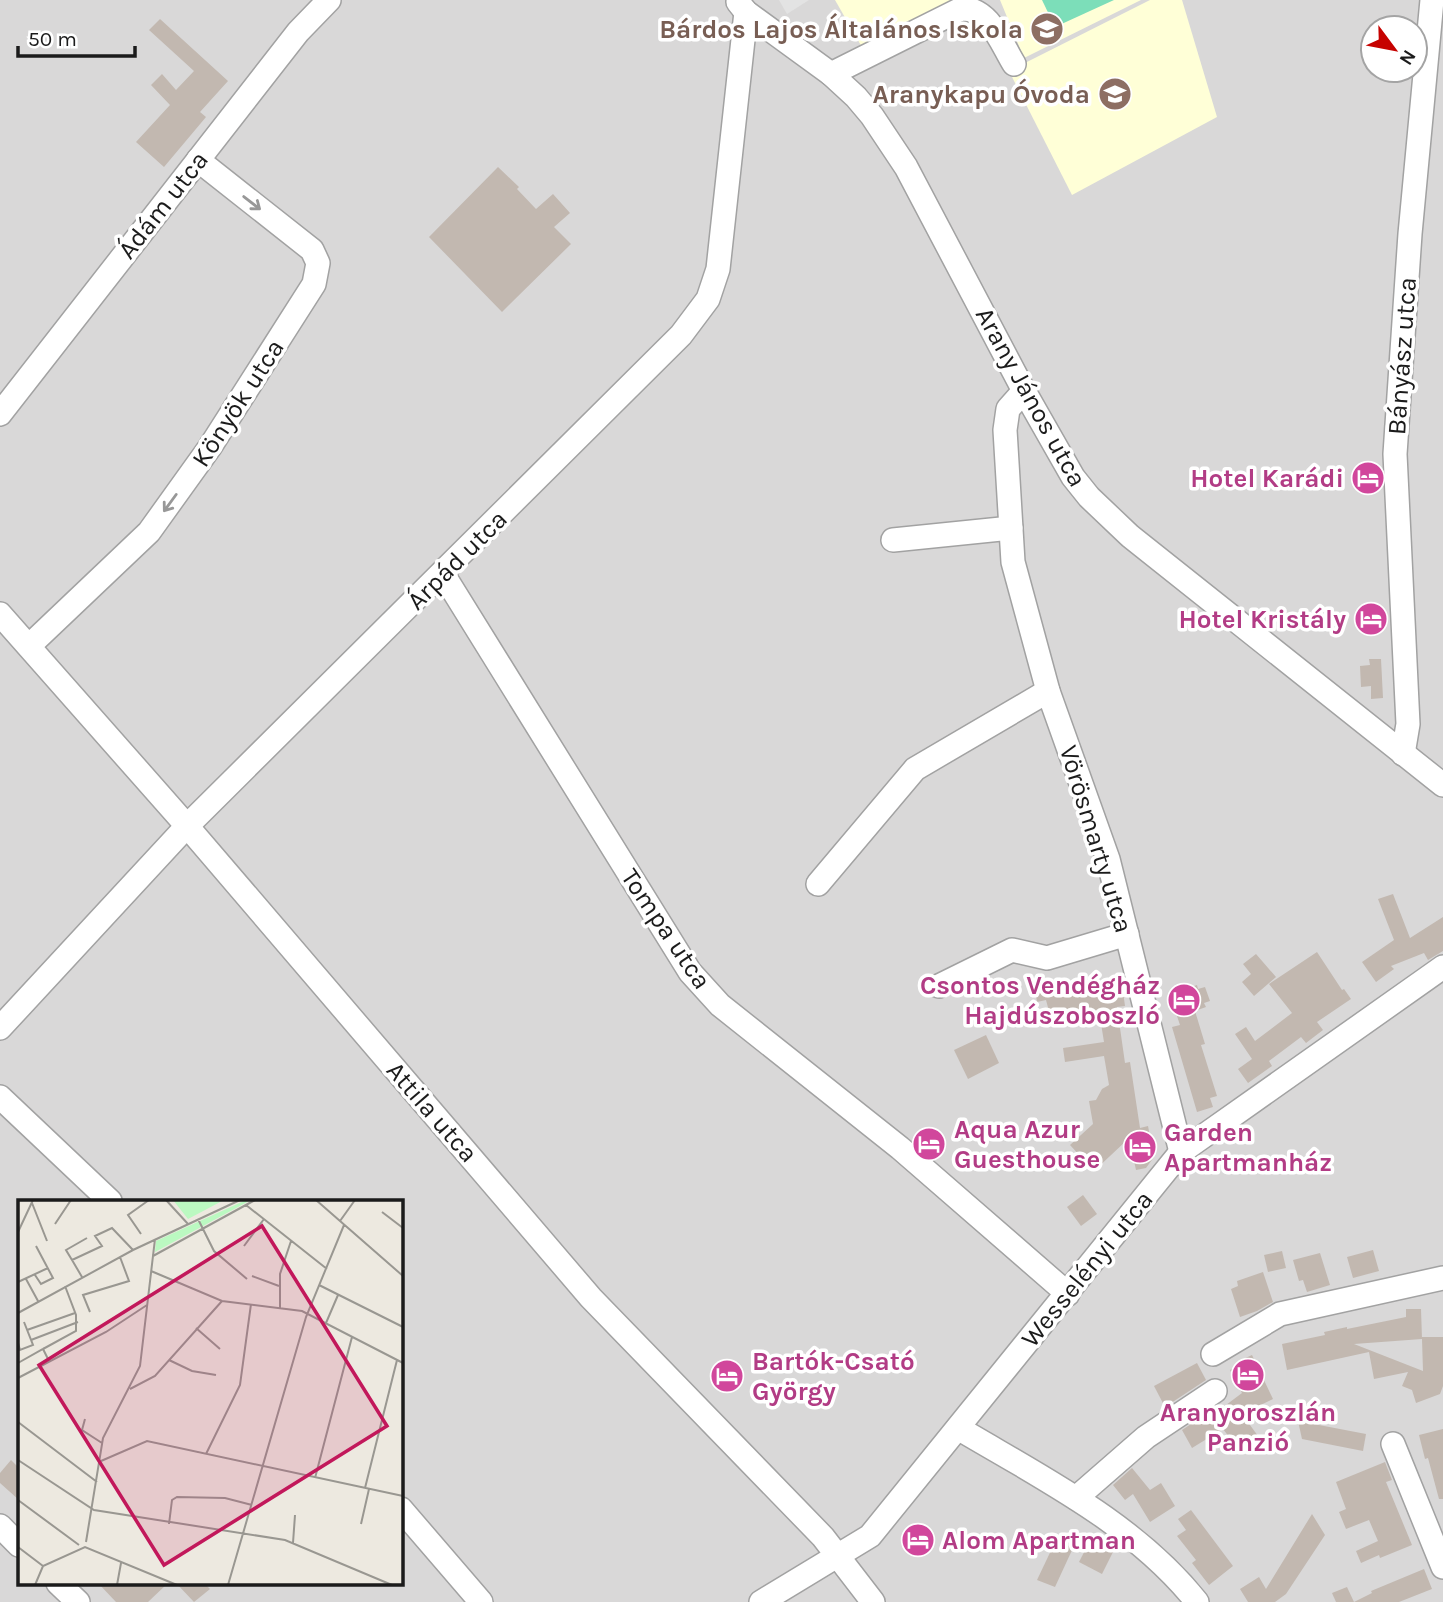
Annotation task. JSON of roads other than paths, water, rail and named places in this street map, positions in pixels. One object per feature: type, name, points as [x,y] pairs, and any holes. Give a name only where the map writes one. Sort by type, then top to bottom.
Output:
[{"type":"street","name":"Ádám utca","points":[[0,414],[298,33],[329,0]]},
{"type":"street","name":"Bányász utca","points":[[1403,754],[1408,724],[1395,454],[1410,234],[1435,65],[1432,0]]},
{"type":"street","name":"Arany János utca","points":[[741,6],[831,74],[856,97],[892,143],[1024,391],[1088,498],[1108,517],[1443,785]]},
{"type":"street","name":"Árpád utca","points":[[0,1028],[187,826],[443,574],[699,314],[708,299],[718,269],[741,6]]},
{"type":"street","points":[[831,74],[961,9],[981,14],[988,21],[1014,64]]},
{"type":"street","name":"Könyök utca","points":[[29,646],[149,532],[210,447],[314,284],[318,263],[312,250],[198,160]]},
{"type":"street","name":"Vörösmarty utca","points":[[1024,391],[1008,409],[1005,430],[1013,562],[1048,691],[1108,859],[1181,1152]]},
{"type":"street","points":[[893,540],[1011,528]]},
{"type":"street","name":"Tompa utca","points":[[443,574],[690,972],[720,1005],[900,1148],[1068,1294]]},
{"type":"street","name":"Attila utca","points":[[0,614],[187,826],[591,1297],[823,1536],[873,1602]]},
{"type":"street","points":[[818,884],[915,769],[1048,691]]},
{"type":"street","points":[[939,986],[1012,950],[1047,958],[1127,934]]},
{"type":"street","name":"Wesselényi utca","points":[[761,1602],[870,1536],[1181,1152],[1443,967]]},
{"type":"street","points":[[0,1097],[109,1200]]},
{"type":"street","points":[[1213,1354],[1280,1314],[1443,1278]]},
{"type":"street","points":[[1076,1498],[1146,1437],[1215,1391]]},
{"type":"street","points":[[958,1428],[1076,1498],[1135,1539],[1197,1602]]},
{"type":"street","points":[[1393,1444],[1443,1567]]},
{"type":"street","points":[[402,1510],[481,1602]]},
{"type":"street","points":[[0,1526],[18,1544]]},
{"type":"street","points":[[59,1584],[78,1602]]},
{"type":"place","name":"Bárdos Lajos Általános Iskola","points":[[1047,29]]},
{"type":"place","name":"Aranykapu Óvoda","points":[[1115,94]]},
{"type":"place","name":"Hotel Karádi","points":[[1368,478]]},
{"type":"place","name":"Hotel Kristály","points":[[1371,619]]},
{"type":"place","name":"Csontos Vendégház Hajdúszoboszló","points":[[1184,1000]]},
{"type":"place","name":"Aqua Azur Guesthouse","points":[[929,1144]]},
{"type":"place","name":"Garden Apartmanház","points":[[1140,1147]]},
{"type":"place","name":"Aranyoroszlán Panzió","points":[[1248,1375]]},
{"type":"place","name":"Bartók-Csató György","points":[[727,1376]]},
{"type":"place","name":"Alom Apartman","points":[[918,1540]]}]
